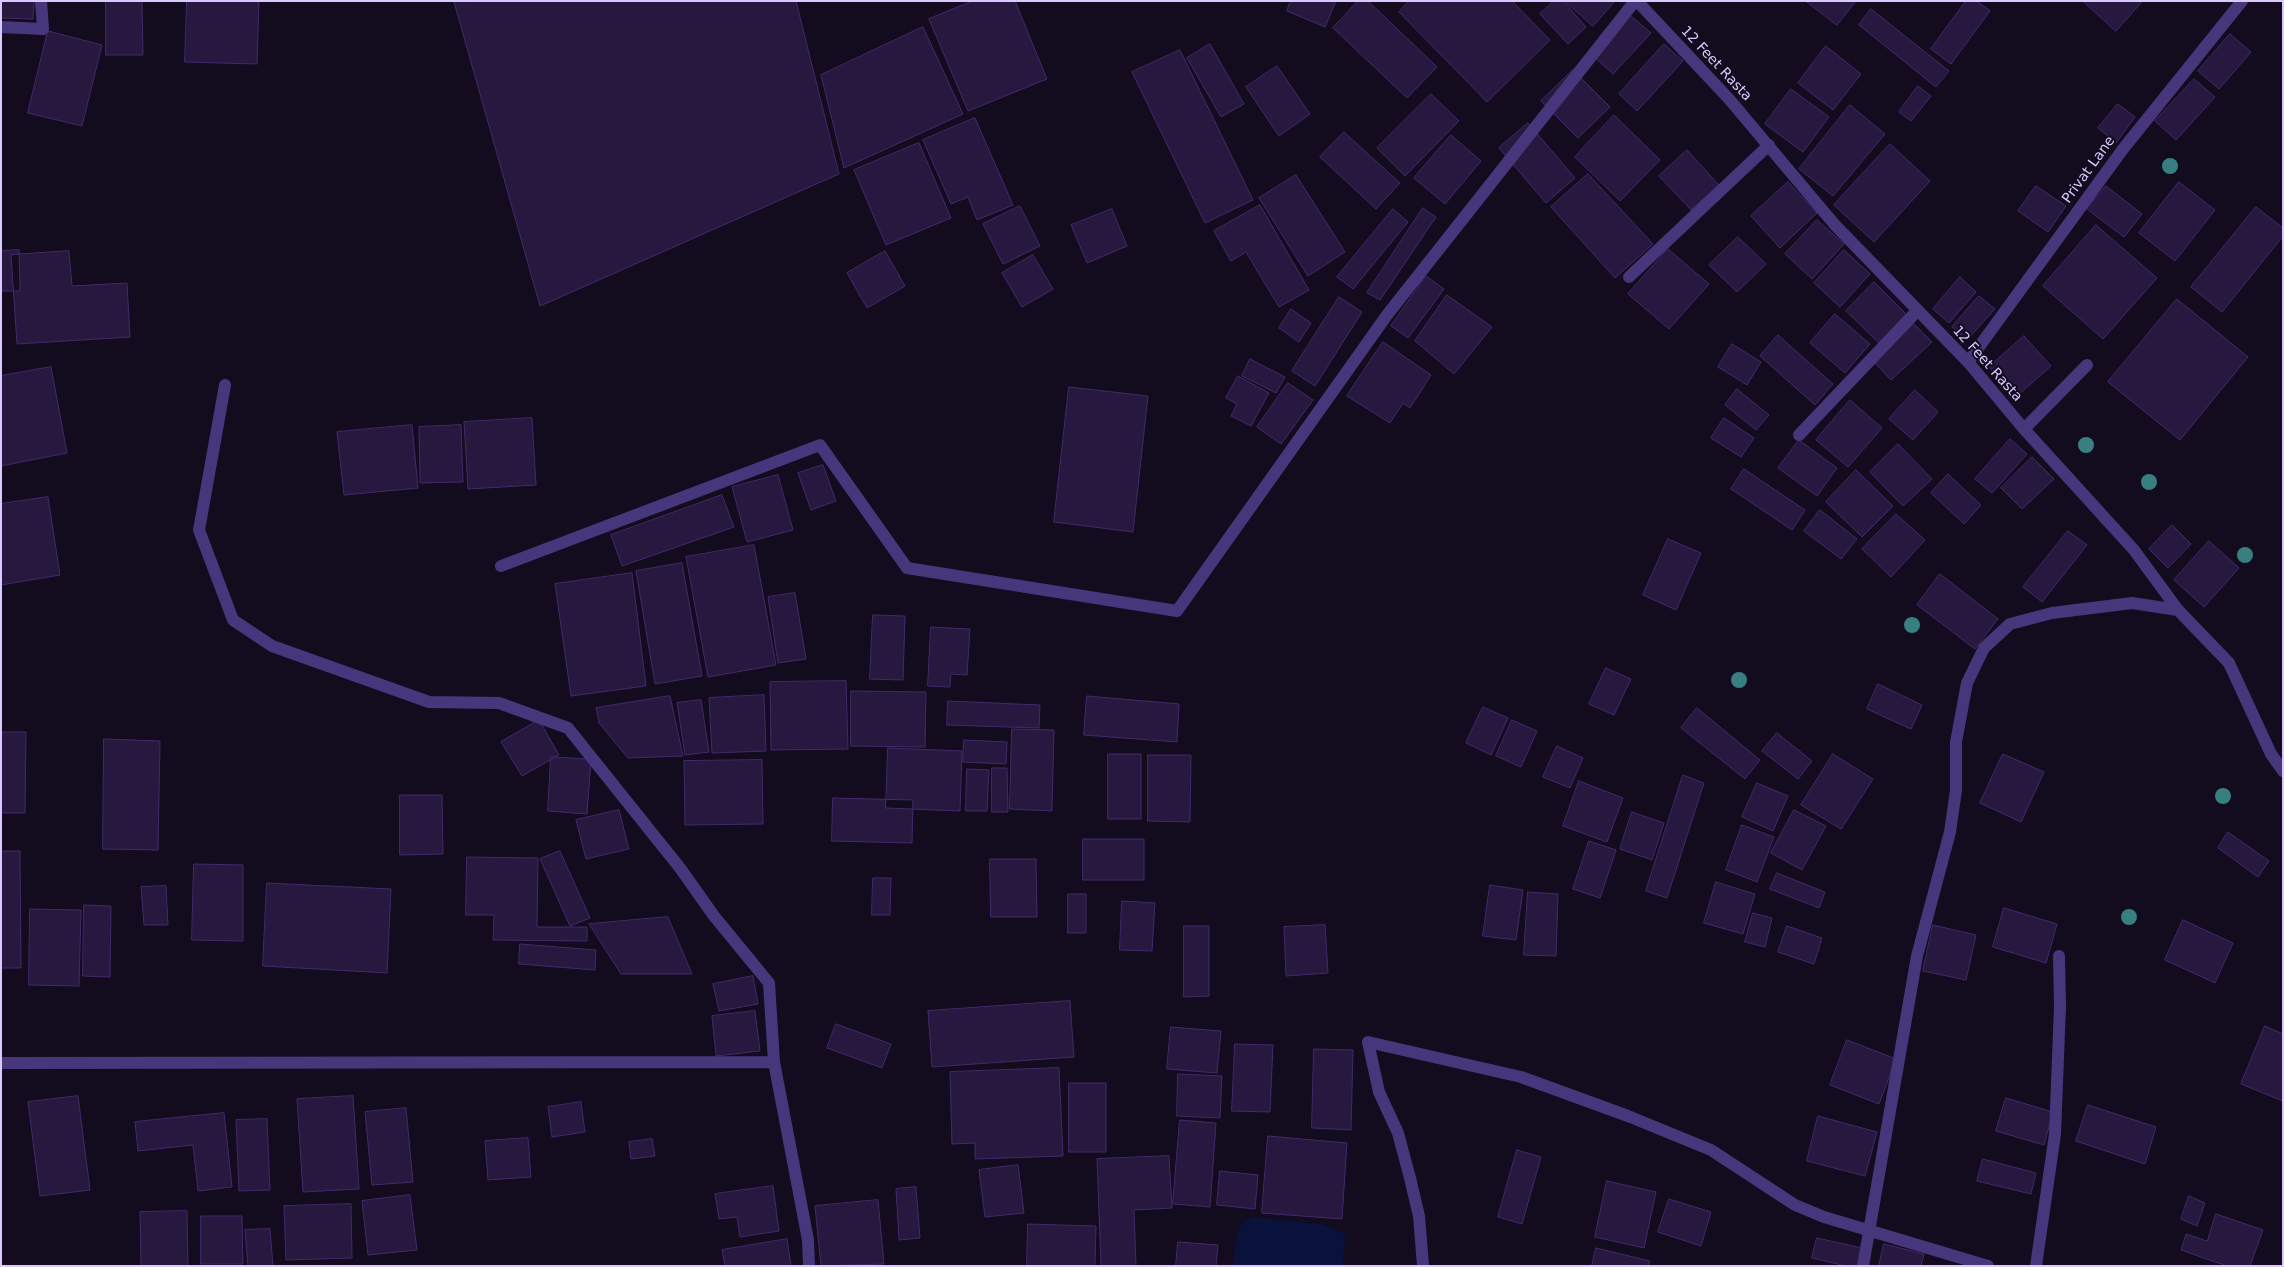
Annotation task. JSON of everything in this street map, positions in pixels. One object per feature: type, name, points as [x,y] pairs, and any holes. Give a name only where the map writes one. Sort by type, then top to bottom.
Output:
[{"type":"street","points":[[1,26],[43,29],[41,1]]},
{"type":"street","points":[[500,566],[820,445],[907,568],[1177,611],[1387,315],[1636,1]]},
{"type":"street","name":"12 Feet Rasta","points":[[1636,1],[1730,99],[1835,225],[1968,362],[2024,429],[2134,550],[2178,610],[2229,663],[2271,754],[2283,771]]},
{"type":"street","name":"Privat Lane","points":[[1968,362],[2123,149],[2242,1]]},
{"type":"street","points":[[1629,277],[1769,145]]},
{"type":"street","points":[[1799,435],[1917,311]]},
{"type":"street","points":[[2024,429],[2087,365]]},
{"type":"street","points":[[225,385],[199,530],[233,620],[272,646],[429,702],[499,703],[568,728],[680,868],[714,916],[769,983],[774,1062],[808,1240],[809,1266]]},
{"type":"street","points":[[1863,1266],[1916,956],[1950,832],[1956,790],[1956,742],[1968,683],[1984,648],[2010,624],[2052,613],[2132,603],[2178,610]]},
{"type":"street","points":[[2036,1266],[2055,1134],[2060,1006],[2059,956]]},
{"type":"street","points":[[1424,1266],[1419,1216],[1410,1178],[1398,1133],[1379,1092],[1368,1042],[1521,1077],[1628,1116],[1711,1150],[1795,1205],[1824,1217],[1988,1266]]},
{"type":"street","points":[[1,1063],[774,1062]]},
{"type":"shaded area","points":[[1254,1217],[1321,1224],[1345,1234],[1343,1266],[1233,1266],[1236,1240],[1241,1223]]},
{"type":"building","points":[[1,1],[34,1],[33,19],[1,18]]},
{"type":"building","points":[[106,1],[142,1],[143,55],[106,55]]},
{"type":"building","points":[[187,1],[259,1],[257,64],[185,62]]},
{"type":"building","points":[[796,1],[839,174],[540,306],[454,2]]},
{"type":"building","points":[[973,1],[1015,1],[1047,79],[968,111],[929,19]]},
{"type":"building","points":[[1291,1],[1336,1],[1325,27],[1287,11]]},
{"type":"building","points":[[1358,1],[1368,1],[1437,67],[1407,98],[1333,28]]},
{"type":"building","points":[[1409,1],[1512,1],[1550,40],[1487,102],[1399,12]]},
{"type":"building","points":[[1554,1],[1563,1],[1586,27],[1568,44],[1540,14]]},
{"type":"building","points":[[1565,1],[1615,1],[1593,26]]},
{"type":"building","points":[[1806,1],[1856,1],[1837,25]]},
{"type":"building","points":[[1966,1],[1977,1],[1990,11],[1951,64],[1931,49]]},
{"type":"building","points":[[2083,1],[2139,1],[2141,3],[2116,31]]},
{"type":"building","points":[[1871,9],[1949,71],[1936,87],[1859,25]]},
{"type":"building","points":[[1630,15],[1651,33],[1613,74],[1593,56]]},
{"type":"building","points":[[923,27],[963,114],[844,168],[821,75]]},
{"type":"building","points":[[48,31],[102,45],[82,126],[28,113]]},
{"type":"building","points":[[2230,34],[2251,52],[2219,89],[2198,71]]},
{"type":"building","points":[[1210,44],[1244,104],[1221,117],[1187,58]]},
{"type":"building","points":[[1664,44],[1683,61],[1637,111],[1619,94]]},
{"type":"building","points":[[1826,46],[1861,74],[1833,110],[1798,83]]},
{"type":"building","points":[[1180,50],[1253,200],[1205,223],[1132,72]]},
{"type":"building","points":[[1277,66],[1310,114],[1279,136],[1246,87]]},
{"type":"building","points":[[1573,70],[1610,107],[1578,138],[1541,101]]},
{"type":"building","points":[[2194,79],[2215,97],[2176,140],[2155,121]]},
{"type":"building","points":[[1918,86],[1931,96],[1911,121],[1899,112]]},
{"type":"building","points":[[1791,89],[1829,117],[1803,152],[1765,124]]},
{"type":"building","points":[[1431,94],[1459,121],[1405,176],[1377,148]]},
{"type":"building","points":[[2118,104],[2135,117],[2116,143],[2098,128]]},
{"type":"building","points":[[1850,105],[1885,134],[1833,196],[1799,169]]},
{"type":"building","points":[[1614,115],[1660,160],[1620,201],[1575,157]]},
{"type":"building","points":[[975,118],[1013,205],[977,220],[968,197],[951,204],[923,140]]},
{"type":"building","points":[[1528,123],[1575,178],[1546,203],[1499,148]]},
{"type":"building","points":[[1344,132],[1400,183],[1376,209],[1320,157]]},
{"type":"building","points":[[1451,135],[1481,161],[1445,204],[1414,178]]},
{"type":"building","points":[[919,143],[951,218],[886,245],[854,170]]},
{"type":"building","points":[[1890,144],[1930,181],[1874,242],[1834,205]]},
{"type":"building","points":[[1687,150],[1719,185],[1691,210],[1659,176]]},
{"type":"building","points":[[1588,174],[1653,244],[1615,278],[1551,207]]},
{"type":"building","points":[[1296,175],[1345,252],[1308,276],[1259,198]]},
{"type":"building","points":[[1788,182],[1817,213],[1780,248],[1751,216]]},
{"type":"building","points":[[2179,182],[2215,210],[2175,261],[2139,233]]},
{"type":"building","points":[[2036,186],[2066,206],[2048,232],[2018,211]]},
{"type":"building","points":[[2106,186],[2142,214],[2124,237],[2087,209]]},
{"type":"building","points":[[1260,205],[1309,290],[1279,307],[1246,252],[1231,261],[1214,231]]},
{"type":"building","points":[[1020,206],[1040,246],[1003,264],[983,224]]},
{"type":"building","points":[[2256,207],[2283,228],[2283,236],[2222,312],[2191,287]]},
{"type":"building","points":[[1423,208],[1436,217],[1380,300],[1367,293]]},
{"type":"building","points":[[1112,209],[1127,246],[1087,263],[1071,225]]},
{"type":"building","points":[[1393,209],[1408,222],[1353,289],[1337,277]]},
{"type":"building","points":[[1817,220],[1844,244],[1812,279],[1785,254]]},
{"type":"building","points":[[2096,225],[2157,278],[2103,339],[2043,286]]},
{"type":"building","points":[[1738,237],[1766,264],[1737,292],[1709,265]]},
{"type":"building","points":[[1668,249],[1709,284],[1669,329],[1628,294]]},
{"type":"building","points":[[19,250],[20,291],[1,291],[1,251]]},
{"type":"building","points":[[1844,250],[1870,274],[1840,307],[1814,283]]},
{"type":"building","points":[[69,251],[72,286],[127,283],[130,337],[17,344],[11,255]]},
{"type":"building","points":[[885,251],[905,286],[867,308],[847,273]]},
{"type":"building","points":[[1033,255],[1053,289],[1022,307],[1002,273]]},
{"type":"building","points":[[1426,276],[1444,289],[1408,338],[1391,326]]},
{"type":"building","points":[[1960,277],[1976,292],[1949,323],[1933,309]]},
{"type":"building","points":[[1874,282],[1907,315],[1879,343],[1846,311]]},
{"type":"building","points":[[1447,295],[1492,327],[1454,374],[1415,341]]},
{"type":"building","points":[[1979,296],[1995,309],[1967,340],[1952,327]]},
{"type":"building","points":[[1339,297],[1362,312],[1315,386],[1292,371]]},
{"type":"building","points":[[2177,299],[2248,357],[2180,440],[2108,382]]},
{"type":"building","points":[[1291,309],[1311,323],[1299,342],[1279,328]]},
{"type":"building","points":[[1835,314],[1870,344],[1845,373],[1810,343]]},
{"type":"building","points":[[1914,324],[1932,342],[1891,380],[1874,362]]},
{"type":"building","points":[[1778,335],[1833,384],[1815,405],[1760,356]]},
{"type":"building","points":[[2024,336],[2051,366],[2016,397],[1989,367]]},
{"type":"building","points":[[1383,342],[1431,375],[1410,408],[1403,403],[1390,423],[1347,396]]},
{"type":"building","points":[[1732,344],[1761,362],[1747,385],[1718,367]]},
{"type":"building","points":[[1250,359],[1285,377],[1276,393],[1242,376]]},
{"type":"building","points":[[51,367],[67,453],[1,466],[1,376]]},
{"type":"building","points":[[1238,376],[1269,393],[1251,426],[1231,416],[1237,404],[1226,398]]},
{"type":"building","points":[[1288,383],[1313,400],[1281,444],[1257,427]]},
{"type":"building","points":[[1069,387],[1148,396],[1133,532],[1054,522]]},
{"type":"building","points":[[1737,389],[1769,415],[1756,430],[1725,405]]},
{"type":"building","points":[[1915,390],[1938,412],[1913,440],[1889,419]]},
{"type":"building","points":[[1850,400],[1882,428],[1848,467],[1816,440]]},
{"type":"building","points":[[532,418],[536,485],[468,489],[464,422]]},
{"type":"building","points":[[1724,418],[1754,438],[1741,457],[1711,438]]},
{"type":"building","points":[[412,425],[418,488],[344,495],[337,432]]},
{"type":"building","points":[[461,425],[463,482],[420,483],[419,427]]},
{"type":"building","points":[[2010,439],[2027,454],[1992,493],[1975,479]]},
{"type":"building","points":[[1799,440],[1837,468],[1817,496],[1778,468]]},
{"type":"building","points":[[1898,444],[1932,479],[1903,506],[1870,472]]},
{"type":"building","points":[[2032,457],[2054,479],[2022,509],[2001,488]]},
{"type":"building","points":[[823,465],[836,501],[811,510],[798,473]]},
{"type":"building","points":[[1744,469],[1805,510],[1792,530],[1731,489]]},
{"type":"building","points":[[1856,470],[1893,506],[1862,537],[1826,502]]},
{"type":"building","points":[[1948,474],[1981,505],[1964,524],[1931,493]]},
{"type":"building","points":[[778,475],[793,530],[747,542],[732,487]]},
{"type":"building","points":[[722,495],[734,527],[622,566],[611,535]]},
{"type":"building","points":[[48,497],[60,575],[1,585],[1,504]]},
{"type":"building","points":[[1820,510],[1857,539],[1841,559],[1804,531]]},
{"type":"building","points":[[1896,514],[1925,540],[1891,577],[1862,549]]},
{"type":"building","points":[[2172,525],[2191,544],[2168,568],[2149,549]]},
{"type":"building","points":[[2068,531],[2087,545],[2042,602],[2023,587]]},
{"type":"building","points":[[1668,539],[1701,553],[1676,610],[1643,595]]},
{"type":"building","points":[[2209,541],[2239,568],[2204,607],[2174,580]]},
{"type":"building","points":[[754,545],[776,665],[708,677],[686,557]]},
{"type":"building","points":[[682,563],[702,676],[655,684],[636,571]]},
{"type":"building","points":[[632,573],[646,686],[571,696],[555,584]]},
{"type":"building","points":[[1940,574],[1998,619],[1975,649],[1917,605]]},
{"type":"building","points":[[795,593],[806,659],[778,663],[768,597]]},
{"type":"building","points":[[873,615],[905,616],[903,680],[870,679]]},
{"type":"building","points":[[931,627],[970,629],[967,675],[951,674],[950,687],[928,686]]},
{"type":"building","points":[[1606,668],[1631,679],[1614,715],[1589,704]]},
{"type":"building","points":[[846,681],[848,749],[771,750],[770,682]]},
{"type":"building","points":[[1878,684],[1922,705],[1911,729],[1867,709]]},
{"type":"building","points":[[851,691],[926,692],[925,747],[851,746]]},
{"type":"building","points":[[764,695],[766,751],[712,753],[709,698]]},
{"type":"building","points":[[670,696],[683,756],[628,758],[599,723],[596,708]]},
{"type":"building","points":[[1087,696],[1179,704],[1177,742],[1084,735]]},
{"type":"building","points":[[701,700],[709,752],[685,755],[677,703]]},
{"type":"building","points":[[948,701],[1040,705],[1039,728],[947,725]]},
{"type":"building","points":[[1483,707],[1508,718],[1491,755],[1466,743]]},
{"type":"building","points":[[1697,708],[1760,760],[1745,779],[1681,728]]},
{"type":"building","points":[[539,720],[559,755],[522,776],[501,742]]},
{"type":"building","points":[[1512,720],[1537,731],[1521,767],[1496,756]]},
{"type":"building","points":[[1012,729],[1054,730],[1052,811],[1010,809]]},
{"type":"building","points":[[2,732],[26,732],[25,813],[1,813]]},
{"type":"building","points":[[1777,733],[1812,761],[1798,779],[1762,751]]},
{"type":"building","points":[[104,739],[160,741],[158,850],[103,849]]},
{"type":"building","points":[[964,740],[1007,742],[1006,764],[963,762]]},
{"type":"building","points":[[1557,746],[1583,758],[1570,788],[1543,777]]},
{"type":"building","points":[[888,748],[962,751],[960,811],[886,808]]},
{"type":"building","points":[[1108,754],[1141,754],[1141,819],[1108,819]]},
{"type":"building","points":[[1833,754],[1873,779],[1841,829],[1801,805]]},
{"type":"building","points":[[2003,754],[2044,772],[2021,822],[1980,803]]},
{"type":"building","points":[[1148,755],[1191,755],[1190,822],[1148,821]]},
{"type":"building","points":[[551,757],[591,759],[587,814],[548,811]]},
{"type":"building","points":[[762,760],[763,824],[685,825],[684,761]]},
{"type":"building","points":[[992,768],[1007,768],[1008,812],[992,812]]},
{"type":"building","points":[[967,769],[989,770],[987,811],[966,811]]},
{"type":"building","points":[[1683,775],[1704,783],[1667,898],[1646,891]]},
{"type":"building","points":[[1579,781],[1623,798],[1607,842],[1563,826]]},
{"type":"building","points":[[1757,783],[1788,796],[1773,831],[1742,817]]},
{"type":"building","points":[[400,795],[442,795],[443,854],[400,855]]},
{"type":"building","points":[[833,798],[913,800],[912,843],[832,841]]},
{"type":"building","points":[[619,810],[629,849],[586,859],[576,820]]},
{"type":"building","points":[[1794,810],[1826,826],[1802,870],[1771,853]]},
{"type":"building","points":[[1632,812],[1664,823],[1652,860],[1620,849]]},
{"type":"building","points":[[1742,825],[1774,837],[1757,882],[1726,870]]},
{"type":"building","points":[[2228,832],[2269,861],[2258,877],[2218,848]]},
{"type":"building","points":[[1083,839],[1144,839],[1144,880],[1083,880]]},
{"type":"building","points":[[1589,841],[1616,850],[1600,898],[1573,889]]},
{"type":"building","points":[[1,851],[20,851],[21,968],[1,968]]},
{"type":"building","points":[[560,851],[590,918],[570,926],[540,859]]},
{"type":"building","points":[[467,857],[538,858],[537,927],[587,927],[587,941],[493,940],[494,915],[466,915]]},
{"type":"building","points":[[990,859],[1036,859],[1037,917],[991,917]]},
{"type":"building","points":[[194,864],[243,865],[243,941],[192,940]]},
{"type":"building","points":[[1777,873],[1825,892],[1819,908],[1770,889]]},
{"type":"building","points":[[873,878],[891,878],[890,915],[872,915]]},
{"type":"building","points":[[1716,882],[1755,894],[1743,934],[1704,923]]},
{"type":"building","points":[[267,883],[391,889],[387,973],[263,966]]},
{"type":"building","points":[[1490,885],[1523,890],[1516,940],[1483,936]]},
{"type":"building","points":[[166,886],[168,925],[144,925],[141,887]]},
{"type":"building","points":[[1528,892],[1558,894],[1556,956],[1524,955]]},
{"type":"building","points":[[1068,894],[1086,894],[1086,933],[1068,933]]},
{"type":"building","points":[[1122,901],[1155,903],[1152,951],[1120,950]]},
{"type":"building","points":[[84,905],[111,906],[110,977],[83,976]]},
{"type":"building","points":[[2004,908],[2057,924],[2046,963],[1993,947]]},
{"type":"building","points":[[30,909],[81,910],[79,986],[29,985]]},
{"type":"building","points":[[1753,913],[1772,918],[1765,947],[1745,942]]},
{"type":"building","points":[[668,917],[692,974],[621,974],[589,924]]},
{"type":"building","points":[[2183,920],[2233,943],[2215,983],[2165,960]]},
{"type":"building","points":[[1325,925],[1328,973],[1286,976],[1284,927]]},
{"type":"building","points":[[1933,925],[1976,935],[1966,980],[1923,971]]},
{"type":"building","points":[[1184,926],[1209,926],[1209,996],[1184,997]]},
{"type":"building","points":[[1787,926],[1822,938],[1814,964],[1778,952]]},
{"type":"building","points":[[520,944],[596,950],[595,970],[519,964]]},
{"type":"building","points":[[753,976],[758,1004],[719,1011],[713,984]]},
{"type":"building","points":[[1070,1001],[1074,1057],[932,1067],[928,1011]]},
{"type":"building","points":[[755,1011],[760,1051],[716,1056],[712,1016]]},
{"type":"building","points":[[836,1024],[891,1044],[882,1068],[827,1048]]},
{"type":"building","points":[[2265,1026],[2283,1034],[2283,1101],[2241,1084]]},
{"type":"building","points":[[1171,1027],[1221,1031],[1217,1073],[1167,1069]]},
{"type":"building","points":[[1847,1040],[1896,1059],[1879,1104],[1830,1085]]},
{"type":"building","points":[[1235,1044],[1273,1045],[1270,1112],[1232,1111]]},
{"type":"building","points":[[1314,1049],[1353,1050],[1351,1130],[1312,1128]]},
{"type":"building","points":[[1059,1068],[1063,1156],[975,1159],[975,1143],[952,1144],[950,1072]]},
{"type":"building","points":[[1178,1074],[1222,1076],[1220,1118],[1177,1116]]},
{"type":"building","points":[[1069,1083],[1106,1083],[1106,1152],[1069,1152]]},
{"type":"building","points":[[78,1096],[90,1190],[40,1196],[28,1102]]},
{"type":"building","points":[[353,1096],[359,1189],[303,1192],[297,1099]]},
{"type":"building","points":[[2006,1098],[2053,1112],[2044,1145],[1996,1131]]},
{"type":"building","points":[[581,1102],[585,1132],[552,1137],[548,1107]]},
{"type":"building","points":[[2088,1105],[2156,1127],[2145,1164],[2076,1141]]},
{"type":"building","points":[[406,1108],[413,1182],[372,1185],[365,1112]]},
{"type":"building","points":[[224,1113],[232,1187],[198,1191],[193,1145],[138,1151],[135,1122]]},
{"type":"building","points":[[1818,1116],[1877,1132],[1865,1176],[1807,1161]]},
{"type":"building","points":[[267,1119],[270,1190],[239,1191],[236,1120]]},
{"type":"building","points":[[1180,1120],[1216,1123],[1210,1207],[1173,1204]]},
{"type":"building","points":[[1268,1136],[1347,1143],[1342,1219],[1262,1213]]},
{"type":"building","points":[[528,1138],[531,1177],[488,1180],[485,1141]]},
{"type":"building","points":[[652,1139],[655,1156],[631,1159],[629,1142]]},
{"type":"building","points":[[1517,1150],[1541,1157],[1522,1224],[1498,1217]]},
{"type":"building","points":[[1169,1156],[1172,1208],[1134,1210],[1136,1266],[1101,1266],[1097,1159]]},
{"type":"building","points":[[1983,1159],[2036,1173],[2031,1194],[1977,1181]]},
{"type":"building","points":[[1018,1165],[1024,1213],[985,1217],[979,1170]]},
{"type":"building","points":[[1220,1171],[1258,1175],[1255,1209],[1217,1205]]},
{"type":"building","points":[[1607,1181],[1656,1192],[1644,1248],[1595,1237]]},
{"type":"building","points":[[773,1186],[779,1231],[740,1237],[737,1217],[719,1219],[715,1194]]},
{"type":"building","points":[[916,1187],[920,1238],[899,1240],[896,1189]]},
{"type":"building","points":[[410,1195],[417,1250],[368,1255],[362,1201]]},
{"type":"building","points":[[2189,1196],[2205,1203],[2197,1226],[2181,1219]]},
{"type":"building","points":[[1669,1199],[1711,1212],[1701,1246],[1658,1232]]},
{"type":"building","points":[[878,1200],[884,1264],[821,1266],[815,1206]]},
{"type":"building","points":[[351,1204],[352,1258],[286,1260],[284,1206]]},
{"type":"building","points":[[187,1211],[188,1266],[141,1266],[140,1212]]},
{"type":"building","points":[[2216,1214],[2263,1230],[2250,1266],[2227,1266],[2181,1250],[2186,1234],[2207,1241]]},
{"type":"building","points":[[201,1216],[242,1216],[243,1264],[201,1264]]},
{"type":"building","points":[[1028,1224],[1096,1226],[1095,1266],[1027,1266]]},
{"type":"building","points":[[270,1229],[273,1266],[248,1266],[245,1230]]},
{"type":"building","points":[[1817,1238],[1862,1248],[1858,1266],[1846,1266],[1812,1258]]},
{"type":"building","points":[[787,1239],[791,1266],[725,1266],[722,1250]]},
{"type":"building","points":[[1178,1242],[1218,1245],[1216,1266],[1176,1266]]},
{"type":"building","points":[[1884,1244],[1924,1254],[1921,1266],[1879,1266]]},
{"type":"building","points":[[1596,1248],[1650,1261],[1648,1266],[1592,1266]]}]
